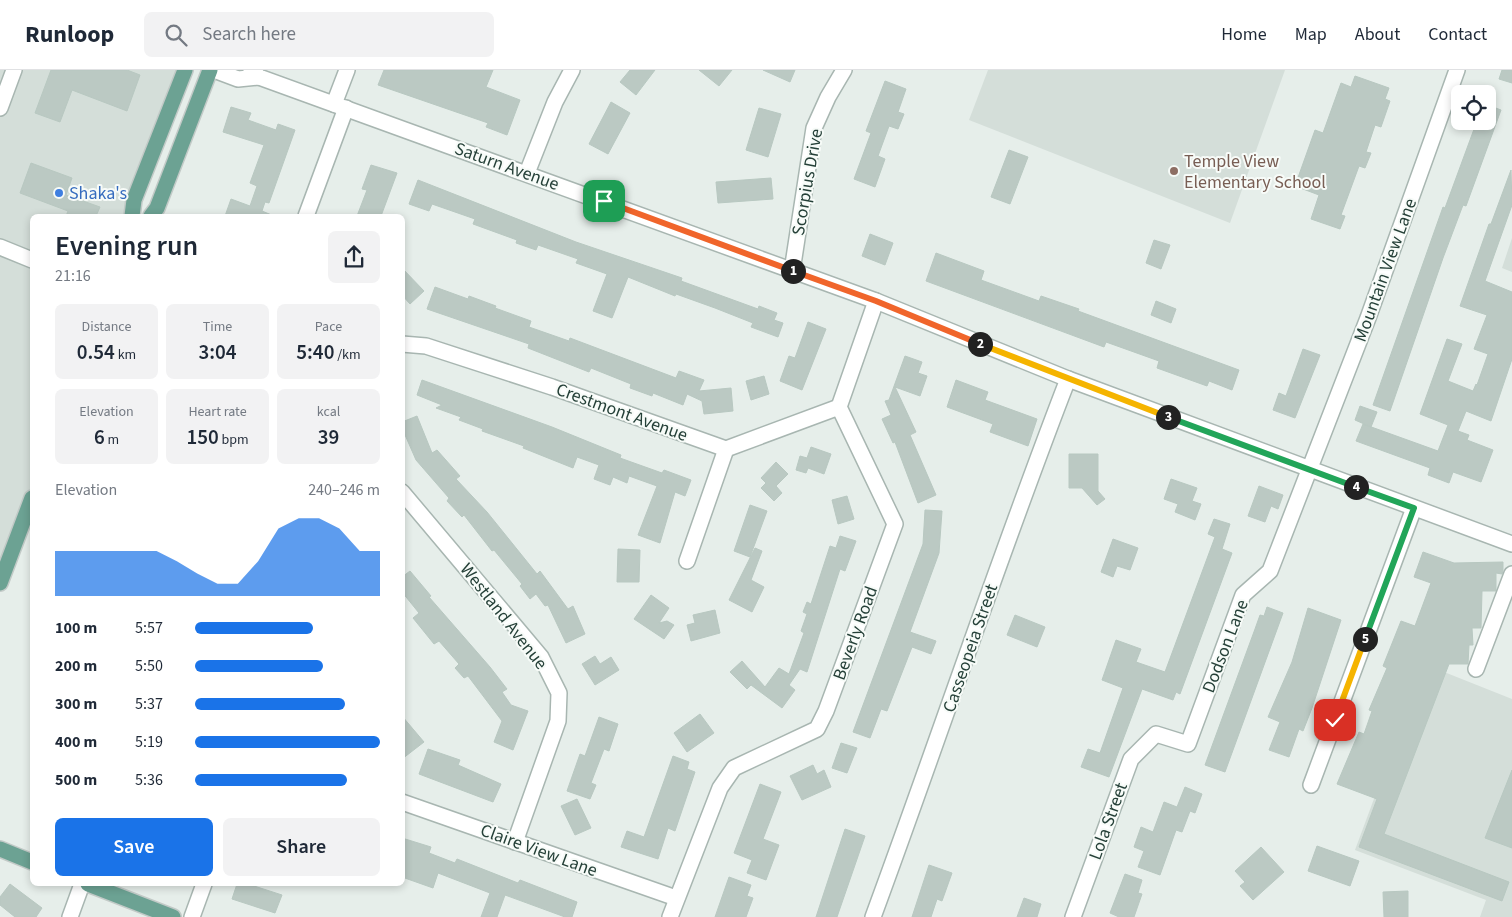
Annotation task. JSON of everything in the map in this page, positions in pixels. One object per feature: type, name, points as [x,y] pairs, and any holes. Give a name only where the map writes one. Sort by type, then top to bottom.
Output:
[{"type":"main road","points":[[132,214],[134,200],[185,70]]},
{"type":"main road","points":[[152,214],[157,208],[212,70]]},
{"type":"main road","points":[[0,583],[30,503]]},
{"type":"main road","points":[[0,849],[30,861]]},
{"type":"main road","points":[[93,886],[173,917]]},
{"type":"street","points":[[0,108],[14,70]]},
{"type":"street","name":"Saturn Avenue","points":[[212,70],[238,79],[255,73],[340,106],[876,301],[1068,379],[1512,544]]},
{"type":"street","points":[[308,214],[340,106],[347,70]]},
{"type":"street","points":[[527,173],[555,102],[572,70]]},
{"type":"street","name":"Scorpius Drive","points":[[792,271],[814,128],[828,97],[844,70]]},
{"type":"street","name":"Mountain View Lane","points":[[1310,470],[1368,318],[1457,70]]},
{"type":"street","points":[[0,247],[30,259]]},
{"type":"street","points":[[688,561],[726,450],[839,407],[876,301]]},
{"type":"street","name":"Crestmont Avenue","points":[[405,344],[426,346],[552,386],[726,450]]},
{"type":"street","name":"Casseopeia Street","points":[[873,917],[933,755],[1027,486],[1068,379]]},
{"type":"street","name":"Beverly Road","points":[[670,917],[720,788],[734,768],[817,729],[826,711],[894,524],[839,407]]},
{"type":"street","name":"Dodson Lane","points":[[1156,734],[1188,744],[1243,595],[1270,571],[1310,470]]},
{"type":"street","name":"Westland Avenue","points":[[405,496],[541,657],[558,693],[558,721],[515,842]]},
{"type":"street","points":[[1311,785],[1414,508]]},
{"type":"street","points":[[1476,669],[1512,574]]},
{"type":"street","name":"Lola Street","points":[[1072,917],[1130,759],[1156,734]]},
{"type":"street","name":"Claire View Lane","points":[[405,803],[676,898]]},
{"type":"street","points":[[70,917],[81,886]]},
{"type":"street","points":[[192,917],[203,886]]},
{"type":"shaded area","points":[[0,70],[185,70],[133,214],[30,214],[30,503],[0,583]]},
{"type":"shaded area","name":"Temple View Elementary School","points":[[988,70],[1285,70],[1230,223],[969,120]]},
{"type":"shaded area","points":[[1512,238],[1512,272],[1502,268]]},
{"type":"shaded area","points":[[1424,664],[1512,699],[1512,917],[1480,917],[1486,900],[1355,850]]},
{"type":"building","points":[[51,70],[127,70],[140,75],[127,111],[72,90],[60,122],[35,113]]},
{"type":"building","points":[[384,70],[493,70],[486,87],[520,100],[507,135],[486,127],[488,123],[378,85]]},
{"type":"building","points":[[630,70],[655,70],[636,95],[620,82]]},
{"type":"building","points":[[699,70],[732,70],[719,86]]},
{"type":"building","points":[[763,70],[795,70],[790,82]]},
{"type":"building","points":[[1502,70],[1512,70],[1512,83],[1499,79]]},
{"type":"building","points":[[1355,76],[1389,88],[1385,99],[1390,101],[1381,127],[1375,125],[1366,152],[1371,153],[1365,168],[1359,166],[1341,215],[1345,216],[1340,229],[1311,219],[1319,195],[1295,186],[1315,130],[1323,133],[1341,83],[1351,87]]},
{"type":"building","points":[[885,81],[906,89],[898,112],[904,114],[898,129],[889,126],[878,156],[885,159],[875,187],[854,179],[871,133],[866,131]]},
{"type":"building","points":[[611,102],[630,113],[608,154],[589,144]]},
{"type":"building","points":[[231,107],[251,113],[248,120],[276,130],[278,124],[295,130],[269,203],[265,202],[262,211],[269,214],[226,214],[231,199],[250,206],[257,186],[250,183],[264,145],[223,132]]},
{"type":"building","points":[[759,108],[781,114],[768,157],[746,150]]},
{"type":"building","points":[[1496,108],[1501,110],[1496,124]]},
{"type":"building","points":[[1474,130],[1494,130],[1466,206],[1463,205],[1443,258],[1390,411],[1373,405],[1443,207],[1445,208]]},
{"type":"building","points":[[1009,150],[1028,157],[1010,204],[991,197]]},
{"type":"building","points":[[31,163],[72,178],[66,195],[100,207],[97,214],[67,214],[68,211],[20,193]]},
{"type":"building","points":[[371,165],[397,173],[382,214],[358,214],[367,190],[362,189]]},
{"type":"building","points":[[1511,170],[1512,205],[1485,281],[1512,292],[1512,359],[1491,421],[1466,411],[1458,431],[1469,435],[1467,440],[1493,450],[1481,482],[1453,472],[1449,483],[1428,475],[1430,468],[1356,441],[1363,424],[1438,451],[1448,425],[1420,414],[1447,339],[1462,344],[1448,381],[1473,391],[1477,385],[1488,354],[1474,349],[1487,315],[1460,306],[1489,224],[1491,224]]},
{"type":"building","points":[[771,178],[773,199],[718,203],[716,182]]},
{"type":"building","points":[[418,180],[576,242],[682,278],[681,281],[758,309],[759,306],[777,313],[774,320],[783,323],[778,337],[751,327],[753,323],[676,294],[675,296],[628,277],[612,318],[593,311],[607,274],[576,263],[578,259],[538,245],[536,250],[516,243],[517,240],[473,224],[475,219],[432,204],[429,211],[409,204]]},
{"type":"building","points":[[870,234],[893,243],[885,265],[862,256]]},
{"type":"building","points":[[1154,240],[1170,245],[1161,269],[1146,263]]},
{"type":"building","points":[[936,253],[984,271],[981,280],[1039,301],[1041,296],[1079,309],[1078,311],[1239,370],[1232,390],[1209,381],[1207,386],[1157,368],[1159,361],[1106,342],[1104,347],[926,281]]},
{"type":"building","points":[[405,271],[424,291],[410,304],[405,298]]},
{"type":"building","points":[[435,287],[468,299],[469,296],[496,306],[495,308],[531,321],[529,327],[569,341],[570,338],[676,378],[679,371],[704,380],[699,391],[731,388],[733,411],[704,414],[702,401],[687,394],[683,405],[653,393],[652,396],[630,388],[631,384],[591,368],[589,372],[528,348],[529,344],[427,309]]},
{"type":"building","points":[[1156,301],[1176,309],[1171,323],[1151,315]]},
{"type":"building","points":[[808,322],[826,329],[802,390],[780,381],[789,356],[795,358]]},
{"type":"building","points":[[1303,349],[1320,355],[1295,418],[1273,410],[1279,393],[1286,396]]},
{"type":"building","points":[[905,356],[922,362],[918,373],[927,376],[920,396],[895,387],[916,432],[910,435],[936,495],[918,503],[895,442],[893,443],[882,419],[891,415],[885,401],[889,400]]},
{"type":"building","points":[[764,376],[769,394],[751,400],[746,381]]},
{"type":"building","points":[[422,380],[552,427],[621,455],[620,458],[662,473],[664,470],[691,480],[685,496],[675,492],[660,543],[638,535],[657,486],[629,476],[627,483],[613,477],[610,485],[594,479],[599,465],[577,457],[573,468],[523,448],[524,446],[482,431],[483,429],[459,420],[461,417],[436,408],[442,405],[417,395]]},
{"type":"building","points":[[956,380],[988,392],[985,400],[1037,419],[1028,446],[990,432],[993,424],[947,407]]},
{"type":"building","points":[[1360,406],[1377,412],[1371,427],[1355,420]]},
{"type":"building","points":[[417,416],[432,453],[437,450],[460,476],[456,479],[487,512],[537,574],[540,571],[568,609],[573,606],[585,634],[566,643],[548,605],[545,606],[536,594],[530,599],[520,586],[522,584],[494,550],[492,551],[464,515],[462,517],[447,501],[449,498],[416,460],[405,435],[405,421]]},
{"type":"building","points":[[811,447],[831,454],[824,474],[808,468],[806,473],[796,470],[800,456],[807,458]]},
{"type":"building","points":[[1069,454],[1098,454],[1098,491],[1105,499],[1097,505],[1082,488],[1069,488]]},
{"type":"building","points":[[776,462],[788,474],[776,486],[782,493],[774,501],[761,488],[766,483],[761,478]]},
{"type":"building","points":[[1171,479],[1197,488],[1192,501],[1201,504],[1195,520],[1175,512],[1178,504],[1164,499]]},
{"type":"building","points":[[1259,486],[1283,495],[1278,509],[1271,506],[1265,522],[1248,516]]},
{"type":"building","points":[[847,496],[854,519],[838,524],[832,500]]},
{"type":"building","points":[[750,505],[767,511],[750,557],[734,551]]},
{"type":"building","points":[[925,510],[942,511],[939,553],[910,632],[936,641],[931,654],[912,647],[887,711],[881,709],[870,738],[853,732],[923,544]]},
{"type":"building","points":[[1214,519],[1230,524],[1222,549],[1232,553],[1180,694],[1176,692],[1173,700],[1142,689],[1109,777],[1081,767],[1088,749],[1100,753],[1123,688],[1102,680],[1116,640],[1141,649],[1136,662],[1165,672],[1215,537],[1208,534]]},
{"type":"building","points":[[840,536],[856,541],[845,571],[840,569],[807,672],[800,669],[789,685],[795,690],[782,708],[751,685],[747,689],[730,672],[742,661],[765,687],[779,668],[789,674],[804,633],[801,631],[807,614],[803,612],[807,602],[811,604],[830,546],[836,548]]},
{"type":"building","points":[[1113,539],[1138,548],[1130,570],[1117,566],[1113,577],[1101,572]]},
{"type":"building","points":[[755,548],[762,551],[751,580],[764,587],[752,612],[729,600]]},
{"type":"building","points":[[618,549],[640,550],[639,582],[617,582]]},
{"type":"building","points":[[1423,552],[1454,563],[1503,562],[1503,571],[1502,574],[1496,573],[1496,591],[1482,591],[1481,628],[1472,628],[1473,645],[1469,645],[1468,664],[1449,664],[1384,834],[1509,882],[1502,901],[1359,847],[1377,799],[1337,784],[1359,732],[1364,734],[1372,711],[1369,710],[1387,668],[1383,666],[1401,621],[1415,626],[1431,583],[1414,577]]},
{"type":"building","points":[[410,571],[431,596],[429,597],[490,667],[507,689],[502,692],[511,705],[528,711],[513,750],[494,742],[502,721],[468,676],[464,678],[455,668],[459,664],[439,641],[434,644],[413,618],[419,613],[405,596],[405,575]]},
{"type":"building","points":[[651,595],[669,608],[659,623],[667,621],[674,625],[664,639],[634,619]]},
{"type":"building","points":[[1267,607],[1283,613],[1225,772],[1205,765],[1260,615],[1264,616]]},
{"type":"building","points":[[1308,608],[1341,620],[1312,708],[1303,731],[1299,729],[1289,757],[1269,750],[1280,722],[1268,717],[1292,662]]},
{"type":"building","points":[[715,610],[720,633],[691,641],[687,625],[695,623],[693,615]]},
{"type":"building","points":[[1015,615],[1045,627],[1037,647],[1007,635]]},
{"type":"building","points":[[595,656],[600,664],[611,657],[619,670],[595,685],[582,664]]},
{"type":"building","points":[[700,714],[714,733],[687,752],[674,733]]},
{"type":"building","points":[[599,717],[618,724],[609,751],[604,749],[591,783],[596,785],[590,799],[567,791],[580,754],[585,756]]},
{"type":"building","points":[[405,720],[424,742],[405,757]]},
{"type":"building","points":[[841,743],[857,748],[847,773],[832,768]]},
{"type":"building","points":[[428,749],[460,760],[458,765],[501,784],[493,802],[419,774]]},
{"type":"building","points":[[673,756],[689,762],[687,769],[695,772],[675,831],[668,828],[658,859],[621,847],[627,831],[644,837]]},
{"type":"building","points":[[813,765],[817,774],[824,770],[831,787],[802,800],[790,776]]},
{"type":"building","points":[[1512,770],[1512,848],[1485,838]]},
{"type":"building","points":[[760,784],[781,792],[763,839],[779,845],[766,880],[747,873],[752,860],[734,853]]},
{"type":"building","points":[[1185,787],[1202,794],[1195,813],[1190,811],[1182,832],[1176,830],[1160,875],[1138,867],[1144,851],[1134,847],[1141,827],[1153,832],[1164,802],[1177,807]]},
{"type":"building","points":[[577,799],[591,828],[575,835],[561,806]]},
{"type":"building","points":[[845,829],[865,836],[837,917],[816,917]]},
{"type":"building","points":[[405,839],[431,847],[429,853],[455,863],[457,859],[518,883],[520,880],[577,902],[572,917],[565,917],[505,895],[497,917],[481,917],[490,893],[438,873],[433,888],[405,878]]},
{"type":"building","points":[[1317,846],[1359,861],[1350,886],[1308,871]]},
{"type":"building","points":[[1261,847],[1284,872],[1253,900],[1240,886],[1245,882],[1235,871]]},
{"type":"building","points":[[929,865],[952,873],[942,901],[937,899],[931,917],[912,917]]},
{"type":"building","points":[[1125,874],[1142,880],[1138,893],[1142,894],[1134,917],[1119,917],[1110,913]]},
{"type":"building","points":[[729,877],[751,885],[747,896],[753,898],[746,917],[715,917]]},
{"type":"building","points":[[10,884],[42,908],[36,917],[15,917],[0,905],[0,897]]},
{"type":"building","points":[[236,886],[254,886],[282,895],[275,913],[232,899]]},
{"type":"building","points":[[1408,891],[1408,917],[1384,917],[1383,892]]},
{"type":"building","points":[[1024,898],[1041,904],[1037,917],[1017,917]]},
{"type":"place","name":"Temple View Elementary School","points":[[1174,171]]},
{"type":"place","name":"Shaka's","points":[[59,193]]},
{"type":"route","points":[[604,201],[876,301],[1068,379],[1414,508],[1335,720]]}]
